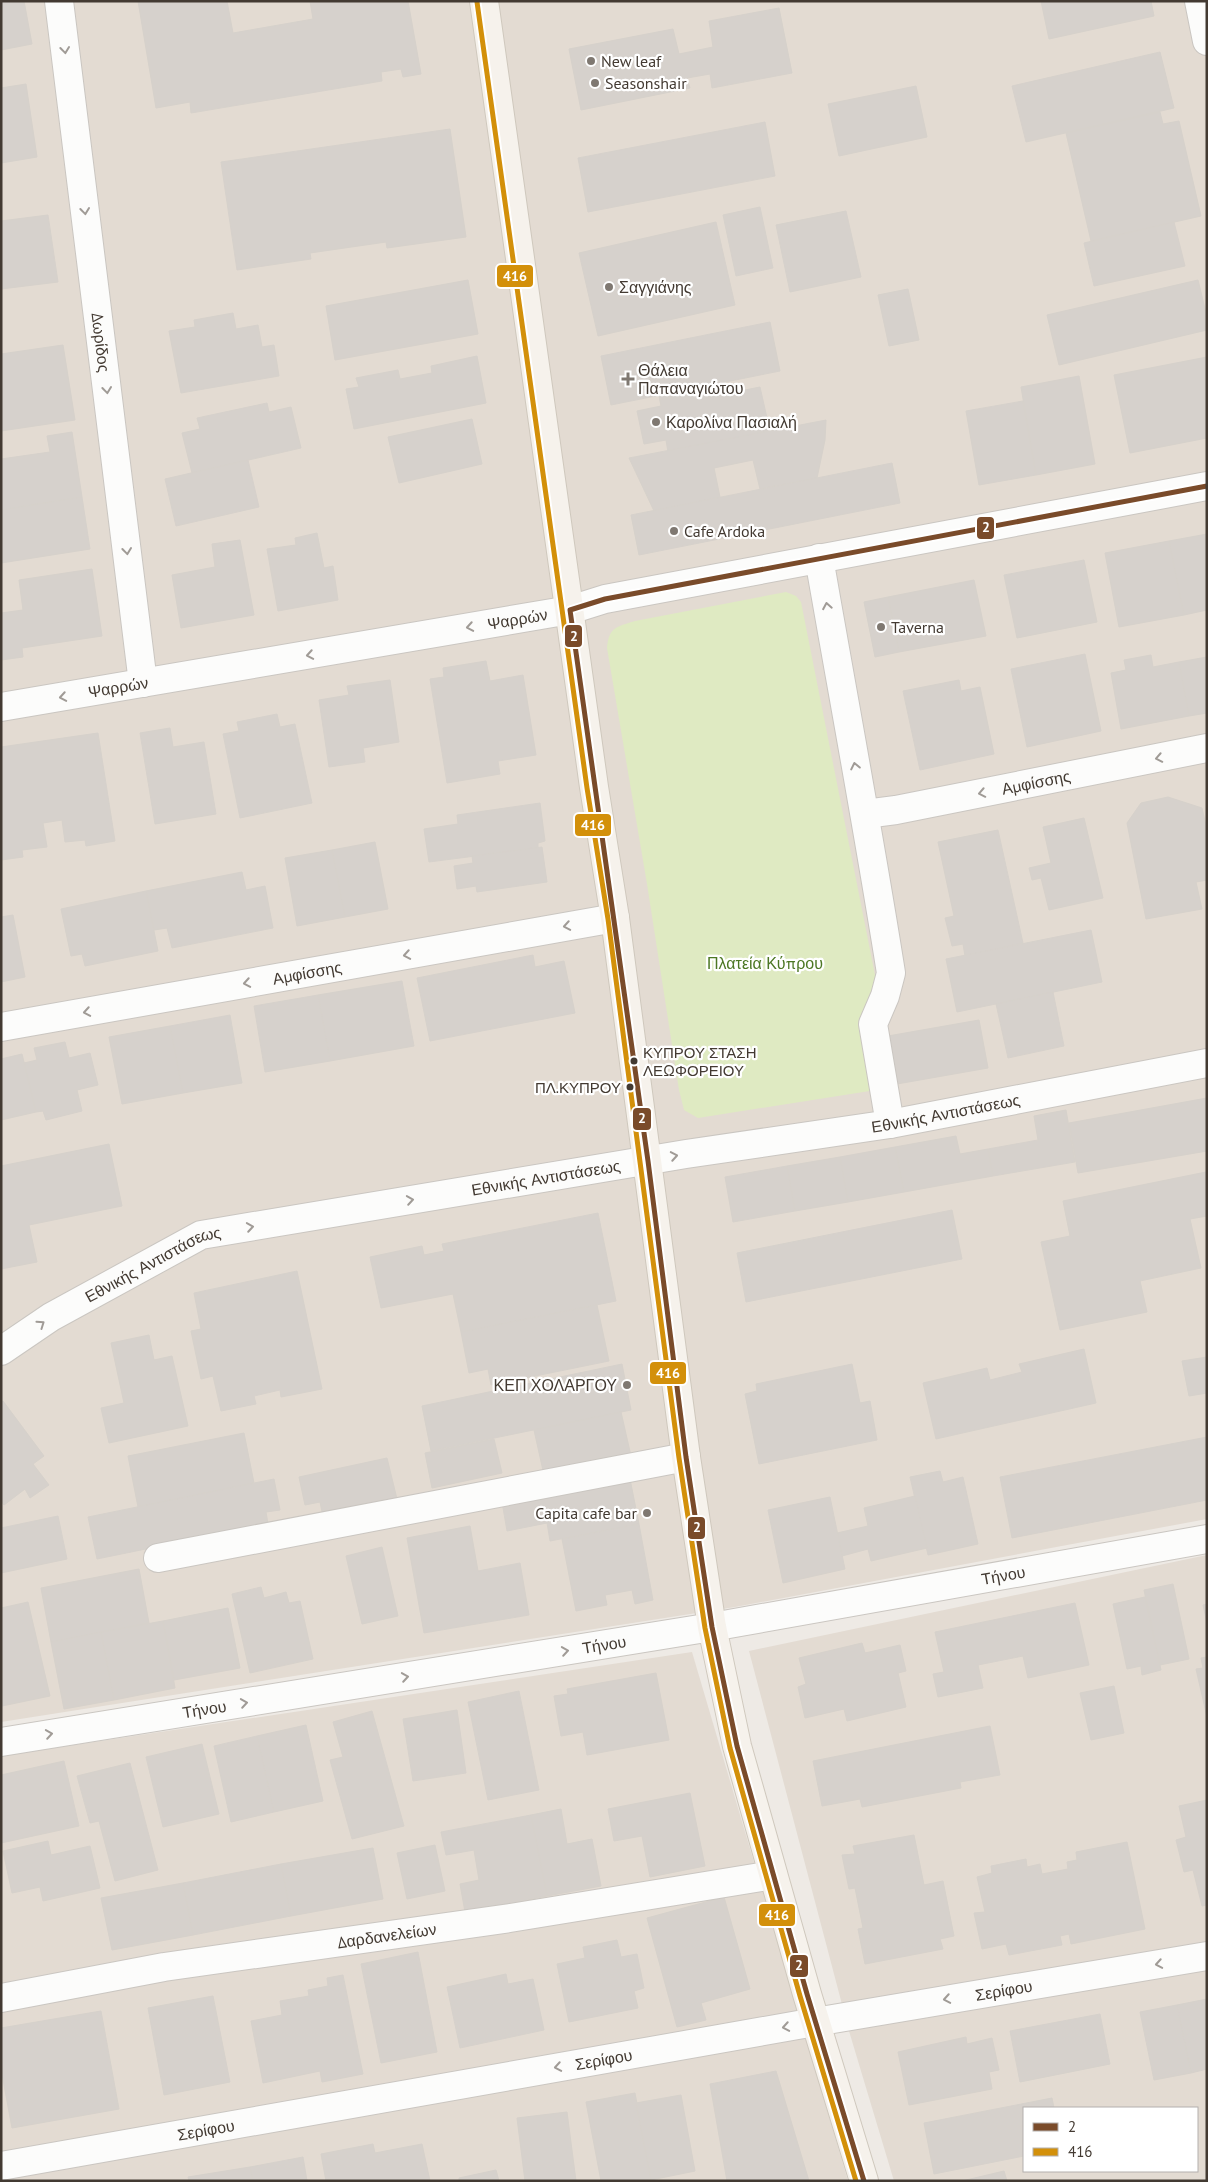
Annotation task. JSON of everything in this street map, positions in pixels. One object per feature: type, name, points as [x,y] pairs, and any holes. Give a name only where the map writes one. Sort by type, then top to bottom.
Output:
[{"type":"street","name":"Δωρίδος","points":[[60,1],[143,683]]},
{"type":"street","points":[[484,1],[594,787],[615,918],[686,1457],[712,1627],[736,1746],[815,2022],[864,2181]]},
{"type":"street","points":[[1199,1],[1207,41]]},
{"type":"street","name":"Ψαρρών","points":[[1,707],[570,610],[605,599],[1207,486]]},
{"type":"street","points":[[819,558],[892,972],[885,996],[873,1024],[890,1124]]},
{"type":"street","name":"Αμφίσσης","points":[[865,814],[896,810],[1207,748]]},
{"type":"street","name":"Αμφίσσης","points":[[1,1027],[615,918]]},
{"type":"street","name":"Εθνικής Αντιστάσεως","points":[[1,1351],[51,1317],[201,1235],[648,1161],[890,1124],[1207,1063]]},
{"type":"street","points":[[158,1558],[686,1457]]},
{"type":"street","name":"Τήνου","points":[[1,1742],[712,1627],[1207,1539]]},
{"type":"street","name":"Δαρδανελείων","points":[[1,1998],[164,1967],[510,1918],[773,1875]]},
{"type":"street","name":"Σερίφου","points":[[1,2166],[815,2022],[1207,1956]]},
{"type":"shaded area","points":[[1,1],[1207,1],[1207,1519],[735,1607],[1,1722]]},
{"type":"shaded area","points":[[1207,1555],[1207,2181],[894,2181],[849,2031],[749,1651]]},
{"type":"shaded area","points":[[692,1652],[848,2181],[1,2181],[1,1756]]},
{"type":"green space","name":"Πλατεία Κύπρου","points":[[786,592],[796,596],[801,602],[876,980],[864,1011],[876,1090],[698,1118],[684,1110],[679,1090],[647,884],[607,648],[608,641],[615,629],[635,621]]},
{"type":"building","points":[[1,1],[24,1],[32,44],[1,50]]},
{"type":"building","points":[[138,1],[227,1],[233,33],[313,19],[310,1],[408,1],[421,74],[403,77],[401,69],[381,72],[382,81],[191,113],[190,102],[156,108]]},
{"type":"building","points":[[1041,1],[1151,1],[1154,16],[1049,39]]},
{"type":"building","points":[[779,8],[792,73],[712,88],[710,74],[687,78],[690,88],[581,110],[569,49],[673,29],[679,54],[713,47],[709,21]]},
{"type":"building","points":[[1160,52],[1174,108],[1026,142],[1012,86]]},
{"type":"building","points":[[26,84],[37,157],[1,163],[1,88]]},
{"type":"building","points":[[916,86],[927,137],[839,156],[828,104]]},
{"type":"building","points":[[1160,112],[1163,124],[1179,121],[1201,216],[1091,241],[1066,133]]},
{"type":"building","points":[[765,122],[775,176],[588,212],[578,158]]},
{"type":"building","points":[[450,129],[466,237],[387,248],[386,242],[310,253],[311,259],[237,270],[221,162]]},
{"type":"building","points":[[760,207],[773,268],[736,276],[723,215]]},
{"type":"building","points":[[846,211],[861,277],[790,292],[776,225]]},
{"type":"building","points":[[48,215],[58,282],[1,289],[1,221]]},
{"type":"building","points":[[716,222],[735,305],[598,336],[579,253]]},
{"type":"building","points":[[1174,222],[1185,266],[1094,286],[1084,243]]},
{"type":"building","points":[[468,280],[478,334],[335,360],[326,306]]},
{"type":"building","points":[[1198,280],[1207,317],[1207,330],[1059,365],[1047,315]]},
{"type":"building","points":[[908,289],[919,340],[889,346],[878,295]]},
{"type":"building","points":[[233,313],[236,329],[258,325],[262,347],[274,345],[279,376],[181,393],[169,331],[195,327],[194,320]]},
{"type":"building","points":[[770,322],[780,371],[611,405],[601,356]]},
{"type":"building","points":[[63,345],[75,420],[1,431],[1,354]]},
{"type":"building","points":[[477,356],[486,403],[354,429],[346,389],[359,387],[356,378],[398,370],[400,379],[432,373],[431,366]]},
{"type":"building","points":[[1207,357],[1207,438],[1130,453],[1114,375]]},
{"type":"building","points":[[1079,376],[1095,464],[1036,475],[1021,387]]},
{"type":"building","points":[[707,386],[710,397],[760,387],[770,431],[668,452],[666,440],[644,444],[637,411],[661,406],[659,396]]},
{"type":"building","points":[[1023,401],[1036,475],[979,485],[966,411]]},
{"type":"building","points":[[267,403],[269,412],[291,407],[301,448],[192,473],[182,433],[200,429],[197,418]]},
{"type":"building","points":[[472,419],[482,464],[399,483],[388,437]]},
{"type":"building","points":[[826,420],[825,440],[817,478],[760,489],[753,460],[714,468],[720,497],[654,511],[629,458]]},
{"type":"building","points":[[72,432],[82,497],[1,510],[1,459],[50,452],[47,436]]},
{"type":"building","points":[[248,460],[259,507],[176,526],[165,479]]},
{"type":"building","points":[[892,463],[900,503],[639,555],[631,515]]},
{"type":"building","points":[[82,497],[90,549],[1,563],[1,510]]},
{"type":"building","points":[[317,533],[324,568],[333,566],[338,600],[278,611],[267,549],[296,545],[295,538]]},
{"type":"building","points":[[1207,534],[1207,610],[1184,615],[1169,541]]},
{"type":"building","points":[[240,540],[254,615],[181,628],[172,575],[215,567],[212,544]]},
{"type":"building","points":[[1169,541],[1184,615],[1119,627],[1105,553]]},
{"type":"building","points":[[1084,560],[1097,622],[1017,638],[1004,575]]},
{"type":"building","points":[[92,569],[102,636],[22,648],[23,657],[1,660],[1,613],[23,610],[19,580]]},
{"type":"building","points":[[974,580],[986,636],[899,652],[888,597]]},
{"type":"building","name":"Taverna","points":[[888,597],[899,652],[875,657],[864,602]]},
{"type":"building","points":[[1085,654],[1101,731],[1027,747],[1011,669]]},
{"type":"building","points":[[1151,655],[1153,667],[1179,662],[1189,716],[1121,729],[1111,673],[1126,670],[1124,660]]},
{"type":"building","points":[[1207,657],[1207,713],[1189,716],[1179,662]]},
{"type":"building","points":[[486,661],[490,681],[523,675],[536,755],[498,761],[500,774],[447,783],[430,679],[444,677],[443,668]]},
{"type":"building","points":[[390,680],[399,742],[363,748],[365,762],[329,767],[319,700],[349,695],[347,686]]},
{"type":"building","points":[[959,680],[961,691],[980,687],[994,754],[920,770],[903,691]]},
{"type":"building","points":[[277,714],[280,727],[295,724],[312,803],[240,818],[223,734],[239,731],[237,722]]},
{"type":"building","points":[[170,728],[173,747],[204,742],[216,814],[155,824],[140,733]]},
{"type":"building","points":[[98,733],[115,841],[86,846],[85,840],[65,842],[62,820],[43,823],[47,847],[22,850],[23,857],[1,860],[1,747]]},
{"type":"building","points":[[1168,797],[1202,808],[1207,830],[1207,880],[1196,882],[1202,909],[1146,919],[1127,823],[1141,803]]},
{"type":"building","points":[[540,803],[545,841],[538,843],[538,848],[429,862],[424,829],[458,824],[457,815]]},
{"type":"building","points":[[1084,818],[1103,898],[1049,910],[1041,878],[1032,880],[1029,868],[1051,863],[1043,827]]},
{"type":"building","points":[[998,830],[1023,943],[965,956],[963,944],[952,946],[945,918],[954,916],[938,842]]},
{"type":"building","points":[[375,842],[388,909],[345,917],[332,850]]},
{"type":"building","points":[[542,847],[547,882],[477,892],[476,886],[457,889],[454,866],[473,863],[472,856]]},
{"type":"building","points":[[332,850],[345,917],[297,926],[285,858]]},
{"type":"building","points":[[242,872],[246,890],[265,886],[273,928],[172,948],[167,928],[154,930],[146,891]]},
{"type":"building","points":[[146,891],[158,951],[85,966],[82,954],[71,956],[61,909]]},
{"type":"building","points":[[13,915],[25,977],[1,982],[1,917]]},
{"type":"building","points":[[1091,930],[1102,982],[957,1012],[946,959]]},
{"type":"building","points":[[533,955],[535,967],[564,961],[575,1013],[430,1041],[417,978]]},
{"type":"building","points":[[402,981],[414,1046],[330,1061],[318,995]]},
{"type":"building","points":[[1053,992],[1064,1046],[1008,1058],[996,1004]]},
{"type":"building","points":[[318,995],[330,1061],[265,1072],[254,1006]]},
{"type":"building","points":[[230,1015],[242,1083],[183,1093],[170,1026]]},
{"type":"building","points":[[979,1020],[988,1068],[897,1084],[888,1036]]},
{"type":"building","points":[[170,1026],[183,1093],[122,1104],[109,1037]]},
{"type":"building","points":[[65,1042],[69,1058],[90,1053],[98,1085],[77,1090],[82,1111],[46,1120],[43,1111],[36,1112],[24,1063],[37,1060],[34,1048]]},
{"type":"building","points":[[22,1054],[36,1112],[1,1120],[1,1059]]},
{"type":"building","points":[[1207,1098],[1207,1151],[1078,1173],[1069,1123]]},
{"type":"building","points":[[1066,1110],[1075,1162],[993,1176],[988,1149],[1038,1140],[1034,1116]]},
{"type":"building","points":[[956,1136],[960,1154],[988,1149],[993,1176],[904,1192],[895,1147]]},
{"type":"building","points":[[109,1144],[122,1206],[29,1225],[37,1262],[1,1269],[1,1166]]},
{"type":"building","points":[[895,1147],[904,1192],[848,1202],[840,1157]]},
{"type":"building","points":[[840,1157],[848,1202],[795,1211],[787,1166]]},
{"type":"building","points":[[787,1166],[795,1211],[733,1222],[725,1177]]},
{"type":"building","points":[[1206,1172],[1207,1216],[1190,1219],[1201,1268],[1140,1281],[1147,1312],[1060,1330],[1041,1242],[1070,1236],[1063,1201]]},
{"type":"building","points":[[952,1210],[962,1259],[746,1302],[737,1253]]},
{"type":"building","points":[[598,1213],[616,1301],[461,1332],[453,1294],[381,1308],[370,1257],[422,1246],[424,1255],[444,1251],[442,1244]]},
{"type":"building","points":[[297,1271],[322,1389],[281,1397],[280,1390],[254,1396],[256,1404],[221,1411],[213,1376],[201,1379],[191,1331],[201,1329],[194,1293]]},
{"type":"building","points":[[597,1305],[609,1361],[491,1385],[488,1369],[469,1373],[461,1332]]},
{"type":"building","points":[[149,1335],[154,1360],[172,1356],[188,1426],[109,1443],[101,1408],[124,1403],[111,1343]]},
{"type":"building","points":[[1084,1349],[1096,1403],[936,1439],[923,1383],[987,1368],[990,1380],[1022,1372],[1019,1364]]},
{"type":"building","points":[[1207,1357],[1207,1393],[1189,1396],[1182,1361]]},
{"type":"building","points":[[622,1364],[631,1410],[431,1451],[422,1406]]},
{"type":"building","points":[[852,1364],[860,1403],[870,1401],[877,1440],[759,1464],[745,1394],[757,1391],[756,1384]]},
{"type":"building","points":[[3,1401],[44,1456],[33,1464],[49,1485],[30,1498],[25,1489],[4,1505],[1,1501],[1,1402]]},
{"type":"building","points":[[621,1412],[631,1456],[544,1475],[534,1430]]},
{"type":"building","points":[[244,1433],[254,1483],[138,1507],[128,1456]]},
{"type":"building","points":[[1207,1437],[1207,1500],[1012,1538],[1000,1477]]},
{"type":"building","points":[[494,1439],[502,1473],[432,1488],[425,1453]]},
{"type":"building","points":[[387,1458],[397,1499],[323,1516],[320,1502],[305,1505],[299,1477]]},
{"type":"building","points":[[940,1471],[943,1482],[963,1477],[978,1544],[928,1555],[910,1477]]},
{"type":"building","points":[[274,1479],[280,1510],[266,1512],[268,1524],[97,1559],[88,1517]]},
{"type":"building","points":[[630,1479],[639,1524],[550,1541],[547,1523],[507,1531],[502,1502]]},
{"type":"building","points":[[915,1496],[927,1548],[871,1561],[868,1549],[842,1556],[837,1533],[868,1526],[864,1508]]},
{"type":"building","points":[[830,1497],[845,1569],[783,1583],[768,1510]]},
{"type":"building","points":[[58,1516],[67,1559],[1,1573],[1,1528]]},
{"type":"building","points":[[639,1524],[653,1600],[635,1604],[632,1590],[605,1595],[607,1605],[576,1611],[562,1539]]},
{"type":"building","points":[[470,1526],[478,1571],[520,1563],[529,1615],[424,1633],[407,1538]]},
{"type":"building","points":[[382,1547],[398,1616],[362,1624],[346,1556]]},
{"type":"building","points":[[139,1569],[149,1623],[51,1642],[41,1588]]},
{"type":"building","points":[[1173,1584],[1189,1659],[1160,1665],[1144,1590]]},
{"type":"building","points":[[261,1587],[264,1598],[286,1592],[289,1603],[300,1601],[313,1659],[250,1673],[232,1594]]},
{"type":"building","points":[[1145,1597],[1161,1670],[1142,1675],[1141,1666],[1127,1669],[1113,1604]]},
{"type":"building","points":[[28,1602],[50,1696],[2,1706],[1,1608]]},
{"type":"building","points":[[1075,1603],[1089,1665],[1028,1678],[1023,1656],[978,1665],[983,1688],[938,1697],[933,1674],[944,1672],[935,1632]]},
{"type":"building","points":[[1207,1604],[1207,1623],[1203,1605]]},
{"type":"building","points":[[228,1608],[240,1668],[174,1680],[163,1621]]},
{"type":"building","points":[[163,1621],[175,1688],[114,1700],[101,1632]]},
{"type":"building","points":[[101,1632],[114,1700],[64,1709],[51,1642]]},
{"type":"building","points":[[862,1643],[865,1653],[900,1645],[906,1671],[898,1673],[906,1707],[847,1721],[844,1709],[805,1718],[798,1687],[806,1684],[799,1658]]},
{"type":"building","points":[[1207,1657],[1207,1717],[1196,1669],[1203,1668],[1201,1658]]},
{"type":"building","points":[[656,1673],[669,1740],[587,1755],[583,1732],[561,1736],[554,1696],[568,1694],[567,1689]]},
{"type":"building","points":[[1114,1686],[1124,1733],[1091,1740],[1080,1693]]},
{"type":"building","points":[[519,1691],[539,1790],[488,1800],[468,1702]]},
{"type":"building","points":[[457,1710],[466,1773],[413,1781],[403,1719]]},
{"type":"building","points":[[372,1711],[404,1826],[352,1839],[330,1760],[343,1757],[333,1722]]},
{"type":"building","points":[[306,1725],[323,1801],[274,1812],[257,1736]]},
{"type":"building","points":[[990,1726],[1000,1775],[960,1782],[961,1788],[862,1807],[860,1799],[822,1806],[813,1761]]},
{"type":"building","points":[[257,1736],[274,1812],[231,1822],[214,1746]]},
{"type":"building","points":[[202,1744],[219,1814],[163,1827],[146,1757]]},
{"type":"building","points":[[64,1761],[79,1826],[1,1843],[1,1775]]},
{"type":"building","points":[[130,1763],[158,1870],[115,1881],[99,1821],[90,1823],[77,1776]]},
{"type":"building","points":[[690,1793],[705,1866],[650,1877],[642,1836],[614,1841],[608,1809]]},
{"type":"building","points":[[1207,1800],[1207,1905],[1202,1906],[1193,1870],[1184,1872],[1176,1840],[1186,1837],[1179,1806]]},
{"type":"building","points":[[561,1809],[567,1844],[592,1839],[601,1886],[547,1896],[531,1815]]},
{"type":"building","points":[[531,1815],[547,1896],[465,1912],[460,1884],[479,1880],[474,1850],[446,1855],[441,1832]]},
{"type":"building","points":[[914,1835],[924,1885],[943,1881],[954,1936],[940,1939],[943,1949],[865,1964],[858,1929],[863,1928],[855,1888],[849,1889],[842,1855],[855,1854],[853,1846]]},
{"type":"building","points":[[48,1841],[51,1855],[90,1846],[100,1888],[43,1901],[40,1887],[12,1893],[3,1851]]},
{"type":"building","points":[[1127,1842],[1145,1929],[1071,1944],[1069,1934],[1060,1936],[1062,1945],[1009,1955],[1006,1944],[982,1949],[974,1913],[985,1912],[977,1877],[992,1873],[991,1866],[1026,1859],[1027,1867],[1040,1864],[1042,1874],[1068,1869],[1067,1862],[1077,1860],[1076,1852]]},
{"type":"building","points":[[435,1845],[445,1891],[407,1899],[397,1853]]},
{"type":"building","points":[[373,1848],[383,1899],[291,1916],[281,1864]]},
{"type":"building","points":[[281,1864],[291,1916],[193,1935],[183,1883]]},
{"type":"building","points":[[183,1883],[193,1935],[112,1950],[101,1898]]},
{"type":"building","points":[[724,1897],[750,1989],[701,2003],[706,2020],[677,2027],[647,1918]]},
{"type":"building","points":[[617,1940],[621,1957],[637,1954],[644,1988],[634,1991],[638,2008],[569,2022],[557,1964],[585,1958],[583,1947]]},
{"type":"building","points":[[418,1952],[437,2052],[381,2063],[361,1964]]},
{"type":"building","points":[[506,1974],[508,1984],[533,1979],[544,2030],[460,2048],[447,1987]]},
{"type":"building","points":[[343,1975],[363,2074],[322,2082],[320,2071],[263,2083],[251,2021],[282,2015],[280,2001],[309,1996],[308,1990],[328,1986],[327,1978]]},
{"type":"building","points":[[213,1996],[230,2082],[164,2095],[148,2008]]},
{"type":"building","points":[[1207,1999],[1207,2069],[1191,2073],[1177,2005]]},
{"type":"building","points":[[1177,2005],[1191,2073],[1154,2080],[1140,2012]]},
{"type":"building","points":[[101,2011],[119,2109],[12,2128],[1,2069],[1,2028]]},
{"type":"building","points":[[1100,2014],[1110,2064],[1020,2082],[1010,2031]]},
{"type":"building","points":[[966,2037],[967,2044],[992,2038],[999,2070],[989,2072],[992,2089],[909,2105],[898,2052]]},
{"type":"building","points":[[776,2071],[809,2181],[727,2181],[710,2084]]},
{"type":"building","points":[[635,2093],[651,2180],[601,2181],[586,2102]]},
{"type":"building","points":[[681,2095],[695,2171],[651,2180],[636,2103]]},
{"type":"building","points":[[1052,2098],[1054,2107],[1023,2107],[1023,2156],[934,2174],[924,2123]]},
{"type":"building","points":[[567,2112],[576,2181],[525,2181],[517,2118]]},
{"type":"building","points":[[373,2144],[375,2153],[422,2144],[430,2181],[326,2181],[321,2154]]},
{"type":"building","points":[[303,2157],[307,2181],[253,2181],[250,2167]]},
{"type":"building","points":[[250,2167],[253,2181],[189,2181],[188,2177]]},
{"type":"building","points":[[496,2170],[499,2181],[459,2181],[459,2178]]},
{"type":"building","points":[[1004,2171],[1007,2181],[962,2181]]},
{"type":"transit line","name":"416","points":[[477,2],[587,788],[608,919],[679,1458],[705,1628],[730,1748],[800,1996],[856,2181]]},
{"type":"transit line","name":"2","points":[[864,2181],[807,1994],[737,1746],[712,1627],[686,1457],[648,1161],[570,610],[605,599],[1207,486]]},
{"type":"place","name":"New leaf","points":[[591,61]]},
{"type":"place","name":"Seasonshair","points":[[595,83]]},
{"type":"place","name":"Σαγγιάνης","points":[[609,287]]},
{"type":"place","name":"Θάλεια Παπαναγιώτου","points":[[628,379]]},
{"type":"place","name":"Καρολίνα Πασιαλή","points":[[656,422]]},
{"type":"place","name":"Cafe Ardoka","points":[[674,531]]},
{"type":"place","name":"Taverna","points":[[881,627]]},
{"type":"place","name":"ΚΥΠΡΟΥ ΣΤΑΣΗ ΛΕΩΦΟΡΕΙΟΥ","points":[[634,1061]]},
{"type":"place","name":"ΠΛ.ΚΥΠΡΟΥ","points":[[630,1087]]},
{"type":"place","name":"ΚΕΠ ΧΟΛΑΡΓΟΥ","points":[[627,1385]]},
{"type":"place","name":"Capita cafe bar","points":[[647,1513]]}]
